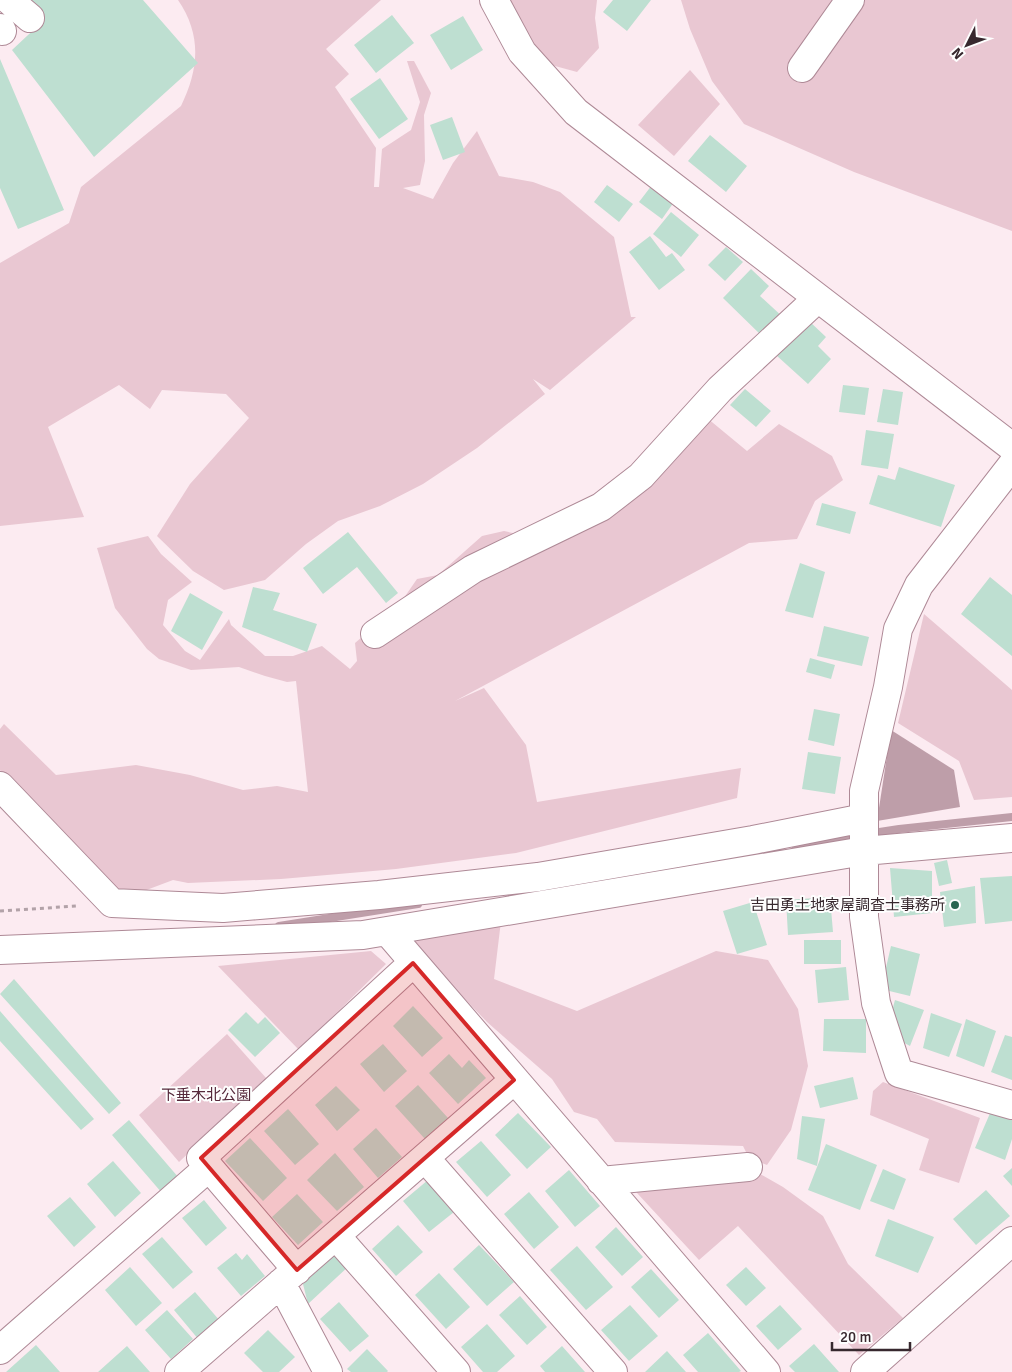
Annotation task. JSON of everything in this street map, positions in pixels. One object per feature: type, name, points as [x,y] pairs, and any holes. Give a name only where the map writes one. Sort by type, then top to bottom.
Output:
[{"type":"street","points":[[0,4],[3,0]]},
{"type":"street","points":[[9,0],[30,18]]},
{"type":"street","points":[[494,0],[522,52],[576,112],[1012,447]]},
{"type":"street","points":[[802,68],[850,0]]},
{"type":"street","points":[[375,634],[472,568],[601,507],[641,476],[720,388],[818,298]]},
{"type":"street","points":[[1012,465],[919,585],[898,629],[888,687],[864,791],[864,917],[876,1003],[899,1073],[1012,1105]]},
{"type":"street","points":[[0,786],[112,903],[223,908],[379,895],[538,877],[752,840],[864,818]]},
{"type":"street","points":[[0,950],[353,935],[387,931],[864,848],[1012,838]]},
{"type":"street","points":[[387,931],[766,1372]]},
{"type":"street","points":[[328,1372],[289,1277],[209,1166],[201,1158],[413,963]]},
{"type":"street","points":[[180,1372],[514,1080]]},
{"type":"street","points":[[425,1158],[613,1372]]},
{"type":"street","points":[[0,1350],[209,1166]]},
{"type":"street","points":[[601,1181],[748,1167]]},
{"type":"street","points":[[336,1236],[456,1372]]},
{"type":"street","points":[[864,1372],[1012,1241]]},
{"type":"path","points":[[0,911],[112,903]]},
{"type":"highlighted area","points":[[413,963],[514,1080],[297,1270],[201,1158]]},
{"type":"green space","points":[[178,0],[381,0],[326,49],[349,74],[335,87],[376,148],[374,187],[379,187],[382,149],[411,130],[420,102],[407,61],[414,61],[431,93],[424,115],[425,161],[420,185],[403,188],[433,199],[453,163],[477,131],[499,176],[533,182],[560,192],[614,237],[631,317],[636,317],[550,390],[533,379],[545,394],[477,448],[423,484],[380,506],[338,521],[306,544],[265,580],[224,590],[193,571],[157,536],[190,484],[249,418],[226,394],[162,390],[150,409],[119,385],[48,427],[84,517],[0,526],[0,263],[69,223],[81,187],[181,106],[192,79],[195,52],[191,26]]},
{"type":"green space","points":[[498,0],[597,0],[595,18],[599,48],[577,72],[544,63]]},
{"type":"green space","points":[[681,0],[1012,0],[1012,231],[854,172],[744,124],[712,81],[690,29]]},
{"type":"green space","points":[[690,70],[720,104],[674,156],[638,125]]},
{"type":"green space","points":[[701,413],[747,451],[779,424],[832,456],[843,480],[815,501],[797,539],[749,543],[455,701],[484,688],[526,745],[537,802],[741,768],[737,798],[516,853],[396,869],[281,879],[188,883],[173,880],[112,903],[19,806],[0,770],[0,729],[4,724],[56,775],[136,765],[190,775],[243,790],[277,786],[308,792],[296,681],[287,682],[239,667],[191,670],[159,659],[147,649],[115,608],[97,548],[148,536],[161,554],[192,582],[168,600],[163,625],[185,651],[200,660],[229,619],[231,625],[265,656],[293,656],[322,646],[350,669],[357,661],[355,643],[399,605],[417,579],[438,575],[482,536],[504,531],[540,539]]},
{"type":"green space","points":[[924,614],[1012,690],[1012,797],[974,800],[959,761],[898,723]]},
{"type":"green space","points":[[501,921],[494,979],[577,1011],[716,951],[768,960],[798,1009],[808,1066],[791,1130],[767,1165],[749,1158],[743,1146],[615,1142],[597,1119],[574,1112],[552,1079],[487,1022],[406,938]]},
{"type":"green space","points":[[371,951],[386,964],[299,1050],[218,966]]},
{"type":"green space","name":"下垂木北公園","points":[[227,1034],[267,1079],[179,1162],[139,1115]]},
{"type":"green space","points":[[883,1082],[980,1118],[959,1183],[919,1170],[929,1139],[870,1115],[873,1091]]},
{"type":"green space","points":[[748,1167],[783,1187],[823,1216],[848,1264],[903,1318],[859,1355],[738,1226],[699,1260],[625,1180]]},
{"type":"shaded area","points":[[891,730],[954,770],[960,807],[877,821]]},
{"type":"building","points":[[26,0],[143,0],[198,63],[94,157],[12,50],[43,21]]},
{"type":"building","points":[[613,0],[651,0],[627,31],[603,12]]},
{"type":"building","points":[[392,15],[414,43],[376,73],[354,45]]},
{"type":"building","points":[[463,16],[483,50],[451,70],[430,35]]},
{"type":"building","points":[[0,59],[64,210],[18,229],[0,188]]},
{"type":"building","points":[[380,78],[408,119],[379,139],[350,99]]},
{"type":"building","points":[[452,117],[465,152],[443,160],[430,125]]},
{"type":"building","points":[[710,135],[747,166],[726,192],[688,161]]},
{"type":"building","points":[[607,185],[633,204],[619,222],[594,202]]},
{"type":"building","points":[[652,185],[674,202],[662,219],[639,202]]},
{"type":"building","points":[[671,212],[699,235],[681,257],[653,234]]},
{"type":"building","points":[[650,236],[666,257],[672,253],[685,270],[659,290],[629,252]]},
{"type":"building","points":[[726,247],[743,262],[725,281],[708,265]]},
{"type":"building","points":[[751,269],[769,286],[760,296],[785,319],[765,339],[723,298]]},
{"type":"building","points":[[808,320],[826,337],[818,346],[831,359],[808,384],[776,355]]},
{"type":"building","points":[[843,385],[869,388],[865,415],[839,412]]},
{"type":"building","points":[[745,389],[771,411],[756,427],[730,405]]},
{"type":"building","points":[[883,389],[903,392],[898,425],[877,422]]},
{"type":"building","points":[[866,430],[894,434],[888,469],[861,465]]},
{"type":"building","points":[[899,467],[955,485],[941,527],[869,504],[878,475],[895,480]]},
{"type":"building","points":[[822,503],[856,512],[850,534],[816,525]]},
{"type":"building","points":[[348,532],[398,593],[386,603],[357,567],[323,594],[303,568]]},
{"type":"building","points":[[800,563],[825,572],[813,618],[785,611]]},
{"type":"building","points":[[990,577],[1012,595],[1012,656],[961,614]]},
{"type":"building","points":[[253,587],[280,593],[273,610],[317,624],[307,652],[242,627]]},
{"type":"building","points":[[190,593],[223,612],[202,650],[171,631]]},
{"type":"building","points":[[824,626],[869,637],[862,666],[817,656]]},
{"type":"building","points":[[810,658],[835,665],[831,679],[806,672]]},
{"type":"building","points":[[814,709],[840,714],[834,746],[808,740]]},
{"type":"building","points":[[808,752],[841,757],[835,794],[802,789]]},
{"type":"building","points":[[947,860],[952,883],[939,886],[934,863]]},
{"type":"building","points":[[890,868],[932,871],[932,913],[894,917]]},
{"type":"building","points":[[1012,876],[1012,921],[985,924],[980,878]]},
{"type":"building","points":[[975,886],[976,923],[944,927],[940,892]]},
{"type":"building","points":[[830,897],[833,932],[788,935],[786,900]]},
{"type":"building","points":[[753,902],[767,945],[737,954],[723,911]]},
{"type":"building","points":[[804,940],[841,940],[841,964],[804,964]]},
{"type":"building","points":[[891,946],[920,954],[910,996],[881,989]]},
{"type":"building","points":[[846,967],[849,1000],[818,1003],[815,970]]},
{"type":"building","points":[[14,979],[121,1103],[109,1114],[0,994]]},
{"type":"building","points":[[895,1000],[924,1010],[910,1046],[886,1033]]},
{"type":"building","points":[[413,1006],[443,1038],[422,1057],[393,1026]]},
{"type":"building","points":[[0,1011],[94,1119],[81,1130],[0,1041]]},
{"type":"building","points":[[246,1012],[258,1024],[265,1017],[280,1033],[255,1057],[228,1030]]},
{"type":"building","points":[[931,1013],[962,1024],[949,1057],[923,1048]]},
{"type":"building","points":[[824,1019],[866,1019],[866,1053],[823,1051]]},
{"type":"building","points":[[966,1019],[996,1031],[984,1067],[956,1056]]},
{"type":"building","points":[[1005,1035],[1012,1037],[1012,1080],[991,1072]]},
{"type":"building","points":[[383,1044],[407,1071],[384,1092],[360,1064]]},
{"type":"building","points":[[449,1054],[462,1068],[469,1060],[486,1078],[458,1104],[429,1073]]},
{"type":"building","points":[[853,1077],[858,1099],[820,1108],[814,1086]]},
{"type":"building","points":[[418,1085],[448,1118],[425,1139],[395,1106]]},
{"type":"building","points":[[336,1086],[360,1110],[337,1131],[315,1105]]},
{"type":"building","points":[[288,1109],[319,1144],[295,1165],[264,1131]]},
{"type":"building","points":[[991,1111],[1012,1117],[1012,1139],[1005,1160],[975,1148]]},
{"type":"building","points":[[518,1113],[551,1147],[527,1169],[495,1135]]},
{"type":"building","points":[[802,1116],[825,1119],[817,1166],[797,1159]]},
{"type":"building","points":[[129,1120],[179,1178],[162,1193],[112,1135]]},
{"type":"building","points":[[376,1128],[402,1157],[378,1178],[353,1149]]},
{"type":"building","points":[[250,1138],[287,1178],[263,1201],[225,1161]]},
{"type":"building","points":[[481,1141],[511,1175],[487,1197],[456,1162]]},
{"type":"building","points":[[826,1144],[877,1165],[860,1210],[808,1190]]},
{"type":"building","points":[[335,1153],[364,1187],[337,1211],[307,1180]]},
{"type":"building","points":[[113,1161],[141,1193],[115,1217],[87,1184]]},
{"type":"building","points":[[1012,1168],[1012,1186],[1003,1176]]},
{"type":"building","points":[[883,1169],[906,1179],[894,1210],[870,1201]]},
{"type":"building","points":[[569,1170],[600,1206],[575,1227],[545,1191]]},
{"type":"building","points":[[428,1180],[454,1212],[429,1232],[403,1201]]},
{"type":"building","points":[[986,1190],[1010,1216],[976,1245],[953,1219]]},
{"type":"building","points":[[529,1192],[559,1227],[534,1249],[504,1214]]},
{"type":"building","points":[[297,1194],[323,1222],[298,1245],[272,1217]]},
{"type":"building","points":[[70,1197],[96,1227],[74,1247],[47,1216]]},
{"type":"building","points":[[204,1200],[227,1228],[206,1246],[182,1218]]},
{"type":"building","points":[[888,1219],[934,1237],[918,1273],[875,1256]]},
{"type":"building","points":[[398,1225],[423,1252],[396,1276],[372,1249]]},
{"type":"building","points":[[616,1227],[643,1257],[622,1276],[595,1247]]},
{"type":"building","points":[[162,1237],[193,1272],[173,1289],[142,1254]]},
{"type":"building","points":[[479,1245],[514,1282],[487,1306],[453,1269]]},
{"type":"building","points":[[577,1246],[613,1287],[586,1310],[550,1270]]},
{"type":"building","points":[[236,1253],[242,1260],[247,1254],[265,1276],[241,1296],[217,1268]]},
{"type":"building","points":[[336,1256],[350,1265],[308,1304],[303,1284],[310,1271],[325,1257]]},
{"type":"building","points":[[130,1267],[162,1303],[136,1326],[105,1290]]},
{"type":"building","points":[[746,1267],[766,1288],[746,1306],[726,1285]]},
{"type":"building","points":[[651,1269],[679,1300],[659,1318],[631,1287]]},
{"type":"building","points":[[439,1273],[470,1307],[446,1329],[415,1295]]},
{"type":"building","points":[[195,1292],[220,1321],[199,1340],[174,1310]]},
{"type":"building","points":[[520,1296],[547,1327],[527,1345],[499,1315]]},
{"type":"building","points":[[339,1302],[369,1336],[350,1352],[320,1319]]},
{"type":"building","points":[[630,1305],[658,1336],[629,1361],[601,1330]]},
{"type":"building","points":[[780,1305],[802,1329],[778,1350],[756,1326]]},
{"type":"building","points":[[167,1310],[193,1339],[171,1359],[145,1330]]},
{"type":"building","points":[[487,1324],[515,1356],[497,1372],[483,1372],[461,1347]]},
{"type":"building","points":[[268,1330],[295,1357],[279,1372],[263,1372],[244,1353]]},
{"type":"building","points":[[708,1333],[741,1371],[698,1372],[683,1355]]},
{"type":"building","points":[[814,1344],[839,1372],[795,1372],[789,1366]]},
{"type":"building","points":[[36,1345],[60,1372],[6,1372]]},
{"type":"building","points":[[127,1346],[150,1372],[98,1372]]},
{"type":"building","points":[[562,1346],[585,1372],[545,1372],[540,1366]]},
{"type":"building","points":[[367,1349],[387,1372],[351,1372],[347,1369]]},
{"type":"building","points":[[667,1351],[686,1372],[645,1372]]},
{"type":"waterway","points":[[795,845],[899,829],[1012,817]]},
{"type":"waterway","points":[[279,926],[418,904]]},
{"type":"place","name":"吉田勇土地家屋調査士事務所","points":[[955,905]]}]
